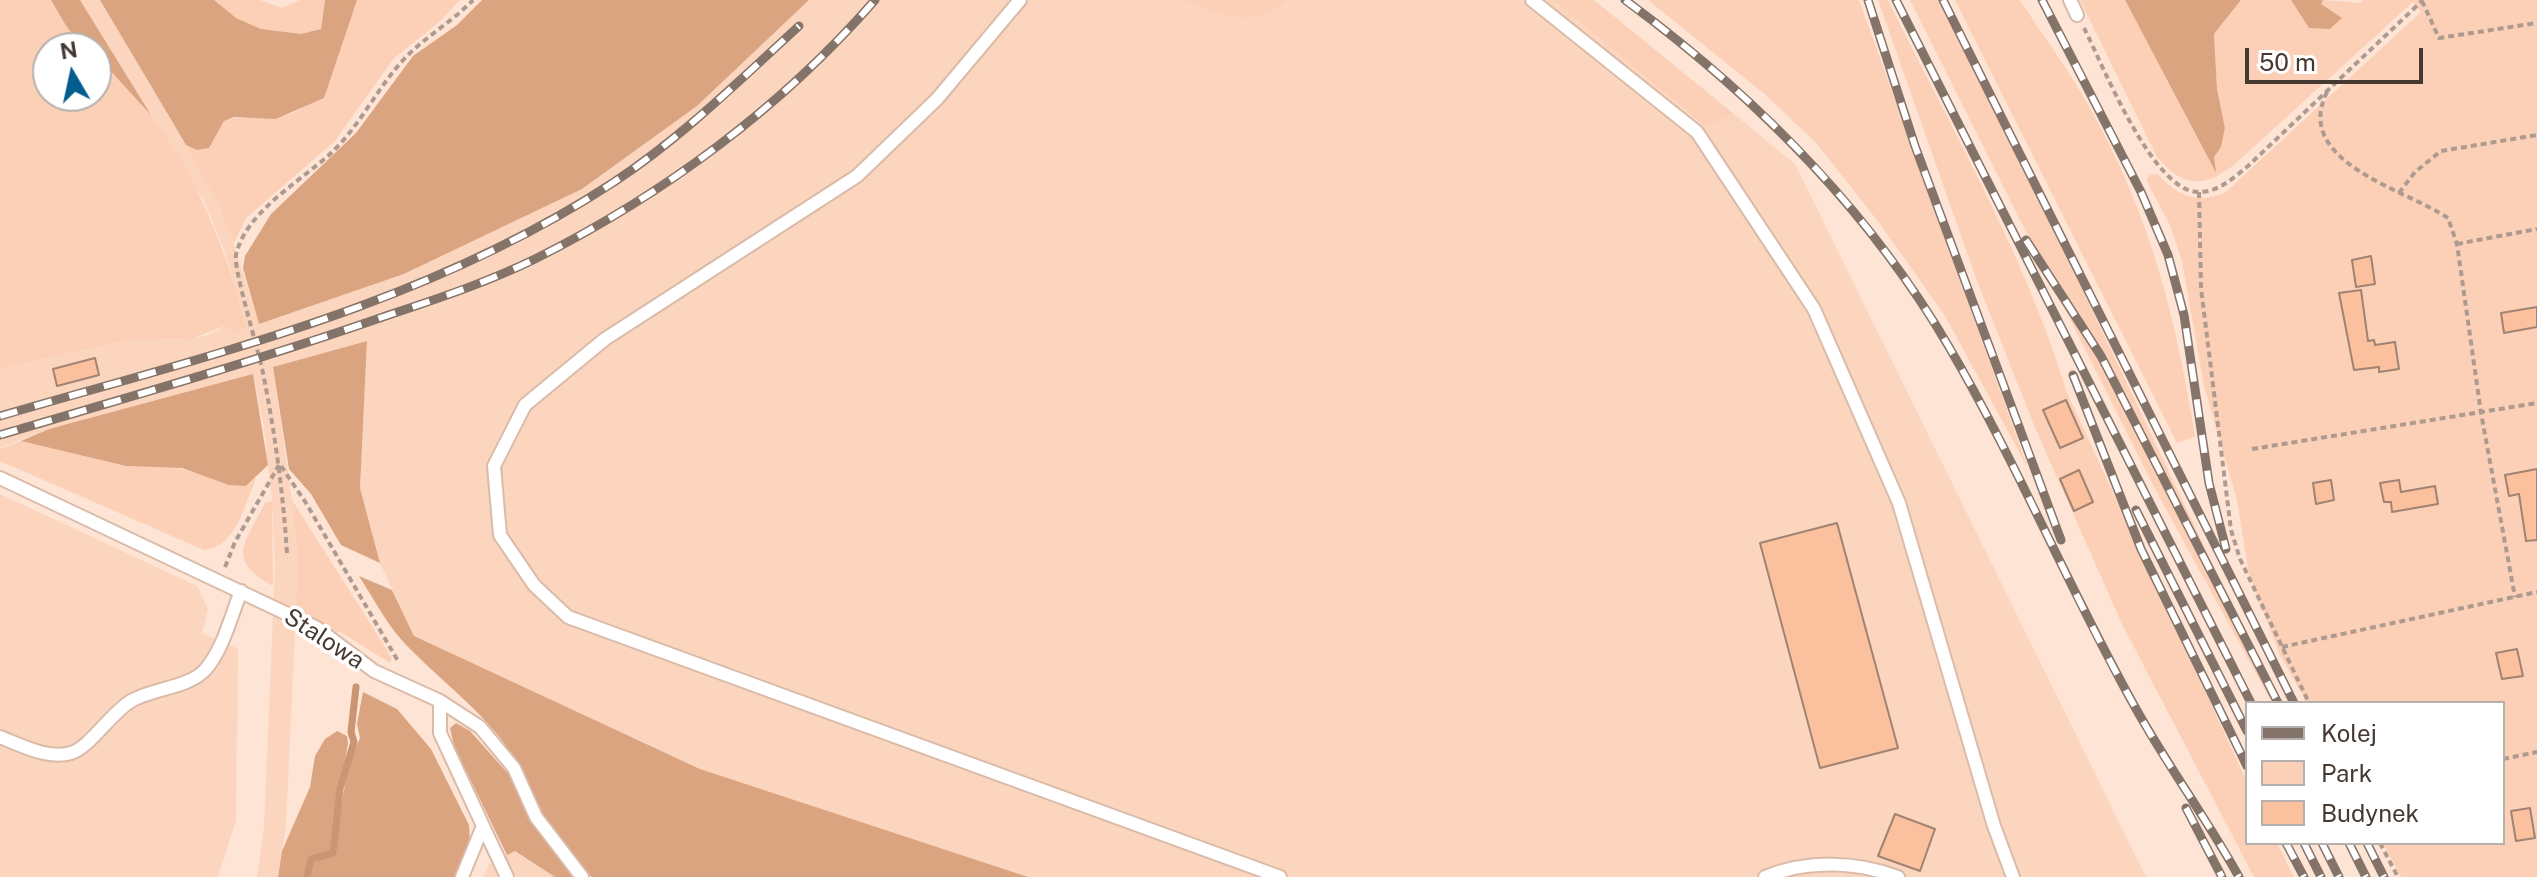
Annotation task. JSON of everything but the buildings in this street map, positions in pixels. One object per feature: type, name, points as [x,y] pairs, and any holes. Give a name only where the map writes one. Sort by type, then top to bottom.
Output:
[{"type":"lane","points":[[1020,0],[937,99],[857,176],[605,339],[525,405],[494,466],[500,535],[534,585],[568,617],[1280,877]]},
{"type":"lane","points":[[1532,0],[1697,132],[1814,309],[1899,503],[1994,826],[2013,877]]},
{"type":"lane","points":[[2070,0],[2077,15]]},
{"type":"lane","name":"Stalowa","points":[[0,478],[317,628],[374,671],[440,701],[480,727],[514,768],[536,817],[582,877]]},
{"type":"lane","points":[[0,737],[53,754],[70,754],[81,749],[101,724],[132,700],[202,673],[211,662],[241,591]]},
{"type":"lane","points":[[440,701],[440,733],[507,877]]},
{"type":"lane","points":[[462,877],[483,826]]},
{"type":"lane","points":[[1765,877],[1788,868],[1837,865],[1866,867],[1898,877]]},
{"type":"path","points":[[2077,15],[2157,166],[2182,186],[2199,192],[2223,186],[2422,0],[2439,38],[2537,23]]},
{"type":"path","points":[[287,553],[279,464],[252,322],[236,270],[236,254],[251,224],[271,202],[330,154],[410,53],[453,22],[471,1]]},
{"type":"path","points":[[2327,92],[2319,109],[2325,140],[2349,164],[2448,218],[2457,244],[2481,413],[2515,597]]},
{"type":"path","points":[[2399,193],[2415,172],[2441,151],[2537,135]]},
{"type":"path","points":[[2199,192],[2201,288],[2216,390],[2226,505],[2240,559],[2308,701]]},
{"type":"path","points":[[2457,244],[2537,229]]},
{"type":"path","points":[[2252,449],[2537,403]]},
{"type":"path","points":[[219,581],[235,542],[279,464]]},
{"type":"path","points":[[279,464],[321,529],[413,689]]},
{"type":"path","points":[[2282,647],[2537,592]]},
{"type":"path","points":[[2505,759],[2537,752]]},
{"type":"path","points":[[2381,845],[2398,877]]},
{"type":"shaded area","points":[[51,0],[80,0],[100,32],[71,32]]},
{"type":"shaded area","points":[[80,0],[100,0],[208,183],[228,225],[259,324],[405,274],[582,189],[697,106],[809,0],[1553,0],[1704,127],[1734,114],[1795,164],[2146,877],[978,877],[700,769],[414,636],[380,563],[360,488],[367,341],[273,367],[297,550],[296,611],[286,823],[278,877],[257,877],[264,827],[275,567],[264,427],[253,375],[49,429],[0,448],[0,372],[10,366],[130,340],[191,339],[209,335],[224,326],[235,332],[247,328],[224,250],[204,201],[112,52],[112,32],[100,32]]},
{"type":"shaded area","points":[[100,0],[214,0],[236,18],[261,29],[301,34],[321,29],[325,0],[357,0],[324,98],[276,119],[234,117],[224,121],[209,148],[197,150],[186,145]]},
{"type":"shaded area","points":[[482,0],[809,0],[697,106],[582,189],[404,274],[259,324],[243,268],[245,256],[271,214],[356,133],[413,56],[457,25]]},
{"type":"shaded area","points":[[2125,0],[2241,0],[2214,34],[2217,89],[2225,128],[2221,147],[2214,157],[2216,173]]},
{"type":"shaded area","points":[[2291,0],[2323,0],[2321,4],[2342,18],[2330,29],[2309,28]]},
{"type":"shaded area","points":[[112,52],[151,115],[112,72]]},
{"type":"shaded area","points":[[367,341],[360,488],[380,563],[341,545],[311,494],[289,469],[273,367]]},
{"type":"shaded area","points":[[253,374],[268,465],[246,486],[229,485],[182,468],[126,466],[21,441],[49,429]]},
{"type":"shaded area","points":[[0,494],[197,586],[208,609],[202,633],[238,649],[236,820],[218,877],[0,877]]},
{"type":"shaded area","points":[[359,576],[392,590],[414,636],[700,769],[1028,877],[592,877],[579,867],[558,841],[519,767],[494,731],[399,637]]},
{"type":"shaded area","points":[[363,692],[397,709],[431,749],[469,825],[470,842],[456,877],[309,877],[313,861],[336,855],[346,780],[360,738],[357,724]]},
{"type":"shaded area","points":[[456,723],[470,731],[512,778],[530,818],[572,877],[555,877],[515,851],[507,855],[454,746],[450,728]]},
{"type":"shaded area","points":[[337,731],[347,736],[348,743],[331,852],[309,858],[304,877],[278,877],[282,851],[310,787],[315,756],[325,739]]},
{"type":"shaded area","points":[[515,851],[555,877],[483,877],[489,864]]},
{"type":"green space","points":[[0,0],[51,0],[72,32],[32,32],[32,112],[112,112],[112,72],[151,115],[197,190],[230,272],[247,328],[235,332],[224,326],[192,339],[130,340],[10,366],[0,372]]},
{"type":"green space","points":[[214,0],[260,0],[282,8],[300,0],[325,0],[321,29],[293,34],[250,25]]},
{"type":"green space","points":[[357,0],[460,0],[438,23],[394,58],[335,141],[246,218],[234,243],[219,205],[186,145],[197,150],[209,148],[224,121],[279,117],[293,113],[314,99],[327,78]]},
{"type":"green space","points":[[1183,0],[1285,0],[1261,15],[1249,17],[1222,14]]},
{"type":"green space","points":[[1553,0],[1594,0],[1734,114],[1705,127]]},
{"type":"green space","points":[[1648,0],[1859,0],[2028,468],[1945,316],[1880,224],[1817,144],[1767,96]]},
{"type":"green space","points":[[1878,0],[1888,0],[2009,242],[2031,292],[2067,393],[2245,778],[2245,845],[2278,845],[2294,877],[2254,877],[2122,624],[2036,430],[1978,284]]},
{"type":"green space","points":[[1910,0],[1939,0],[2048,217],[2252,647],[2271,701],[2155,489]]},
{"type":"green space","points":[[1955,0],[2020,0],[2090,108],[2129,188],[2158,267],[2179,349],[2195,436],[2177,443]]},
{"type":"green space","points":[[2080,0],[2125,0],[2214,170],[2214,157],[2221,147],[2225,128],[2217,89],[2214,34],[2241,0],[2291,0],[2309,27],[2323,0],[2361,3],[2363,0],[2537,0],[2537,877],[2401,877],[2384,845],[2505,845],[2505,701],[2306,701],[2280,655],[2249,575],[2237,500],[2204,386],[2182,261],[2170,225],[2146,180],[2150,175],[2157,174],[2180,193],[2197,198],[2226,192],[2421,12],[2413,2],[2236,163],[2215,177],[2205,181],[2186,180],[2157,157]]},
{"type":"green space","points":[[21,441],[126,466],[177,468],[246,486],[256,478],[231,533],[215,548],[204,550],[0,461],[0,449]]},
{"type":"green space","points":[[292,500],[392,658],[390,663],[342,633],[320,626],[296,611],[297,550]]},
{"type":"green space","points":[[272,501],[273,586],[258,577],[244,559],[246,540],[265,503]]},
{"type":"waterway","points":[[307,877],[311,859],[333,853],[340,789],[354,742],[351,732],[356,687]]},
{"type":"railway","points":[[0,435],[330,335],[457,292],[535,259],[629,207],[718,146],[800,77],[875,0]]},
{"type":"railway","points":[[1625,0],[1719,75],[1805,157],[1882,247],[1917,296],[1974,391],[2135,707],[2239,877]]},
{"type":"railway","points":[[1868,0],[1915,146],[2061,540]]},
{"type":"railway","points":[[1896,0],[2250,701]]},
{"type":"railway","points":[[1943,0],[2293,701]]},
{"type":"railway","points":[[2042,0],[2141,192],[2168,255],[2184,315],[2209,483],[2226,549]]},
{"type":"railway","points":[[0,416],[316,322],[393,294],[543,225],[614,182],[663,147],[799,26]]},
{"type":"railway","points":[[2026,240],[2101,356],[2277,701]]},
{"type":"railway","points":[[2073,375],[2141,549],[2245,762]]},
{"type":"railway","points":[[2136,510],[2245,727]]},
{"type":"railway","points":[[2186,808],[2222,877]]},
{"type":"railway","points":[[2287,845],[2304,877]]},
{"type":"railway","points":[[2305,845],[2321,877]]},
{"type":"railway","points":[[2323,845],[2339,877]]},
{"type":"railway","points":[[2350,845],[2366,877]]},
{"type":"railway","points":[[2368,845],[2384,877]]}]
